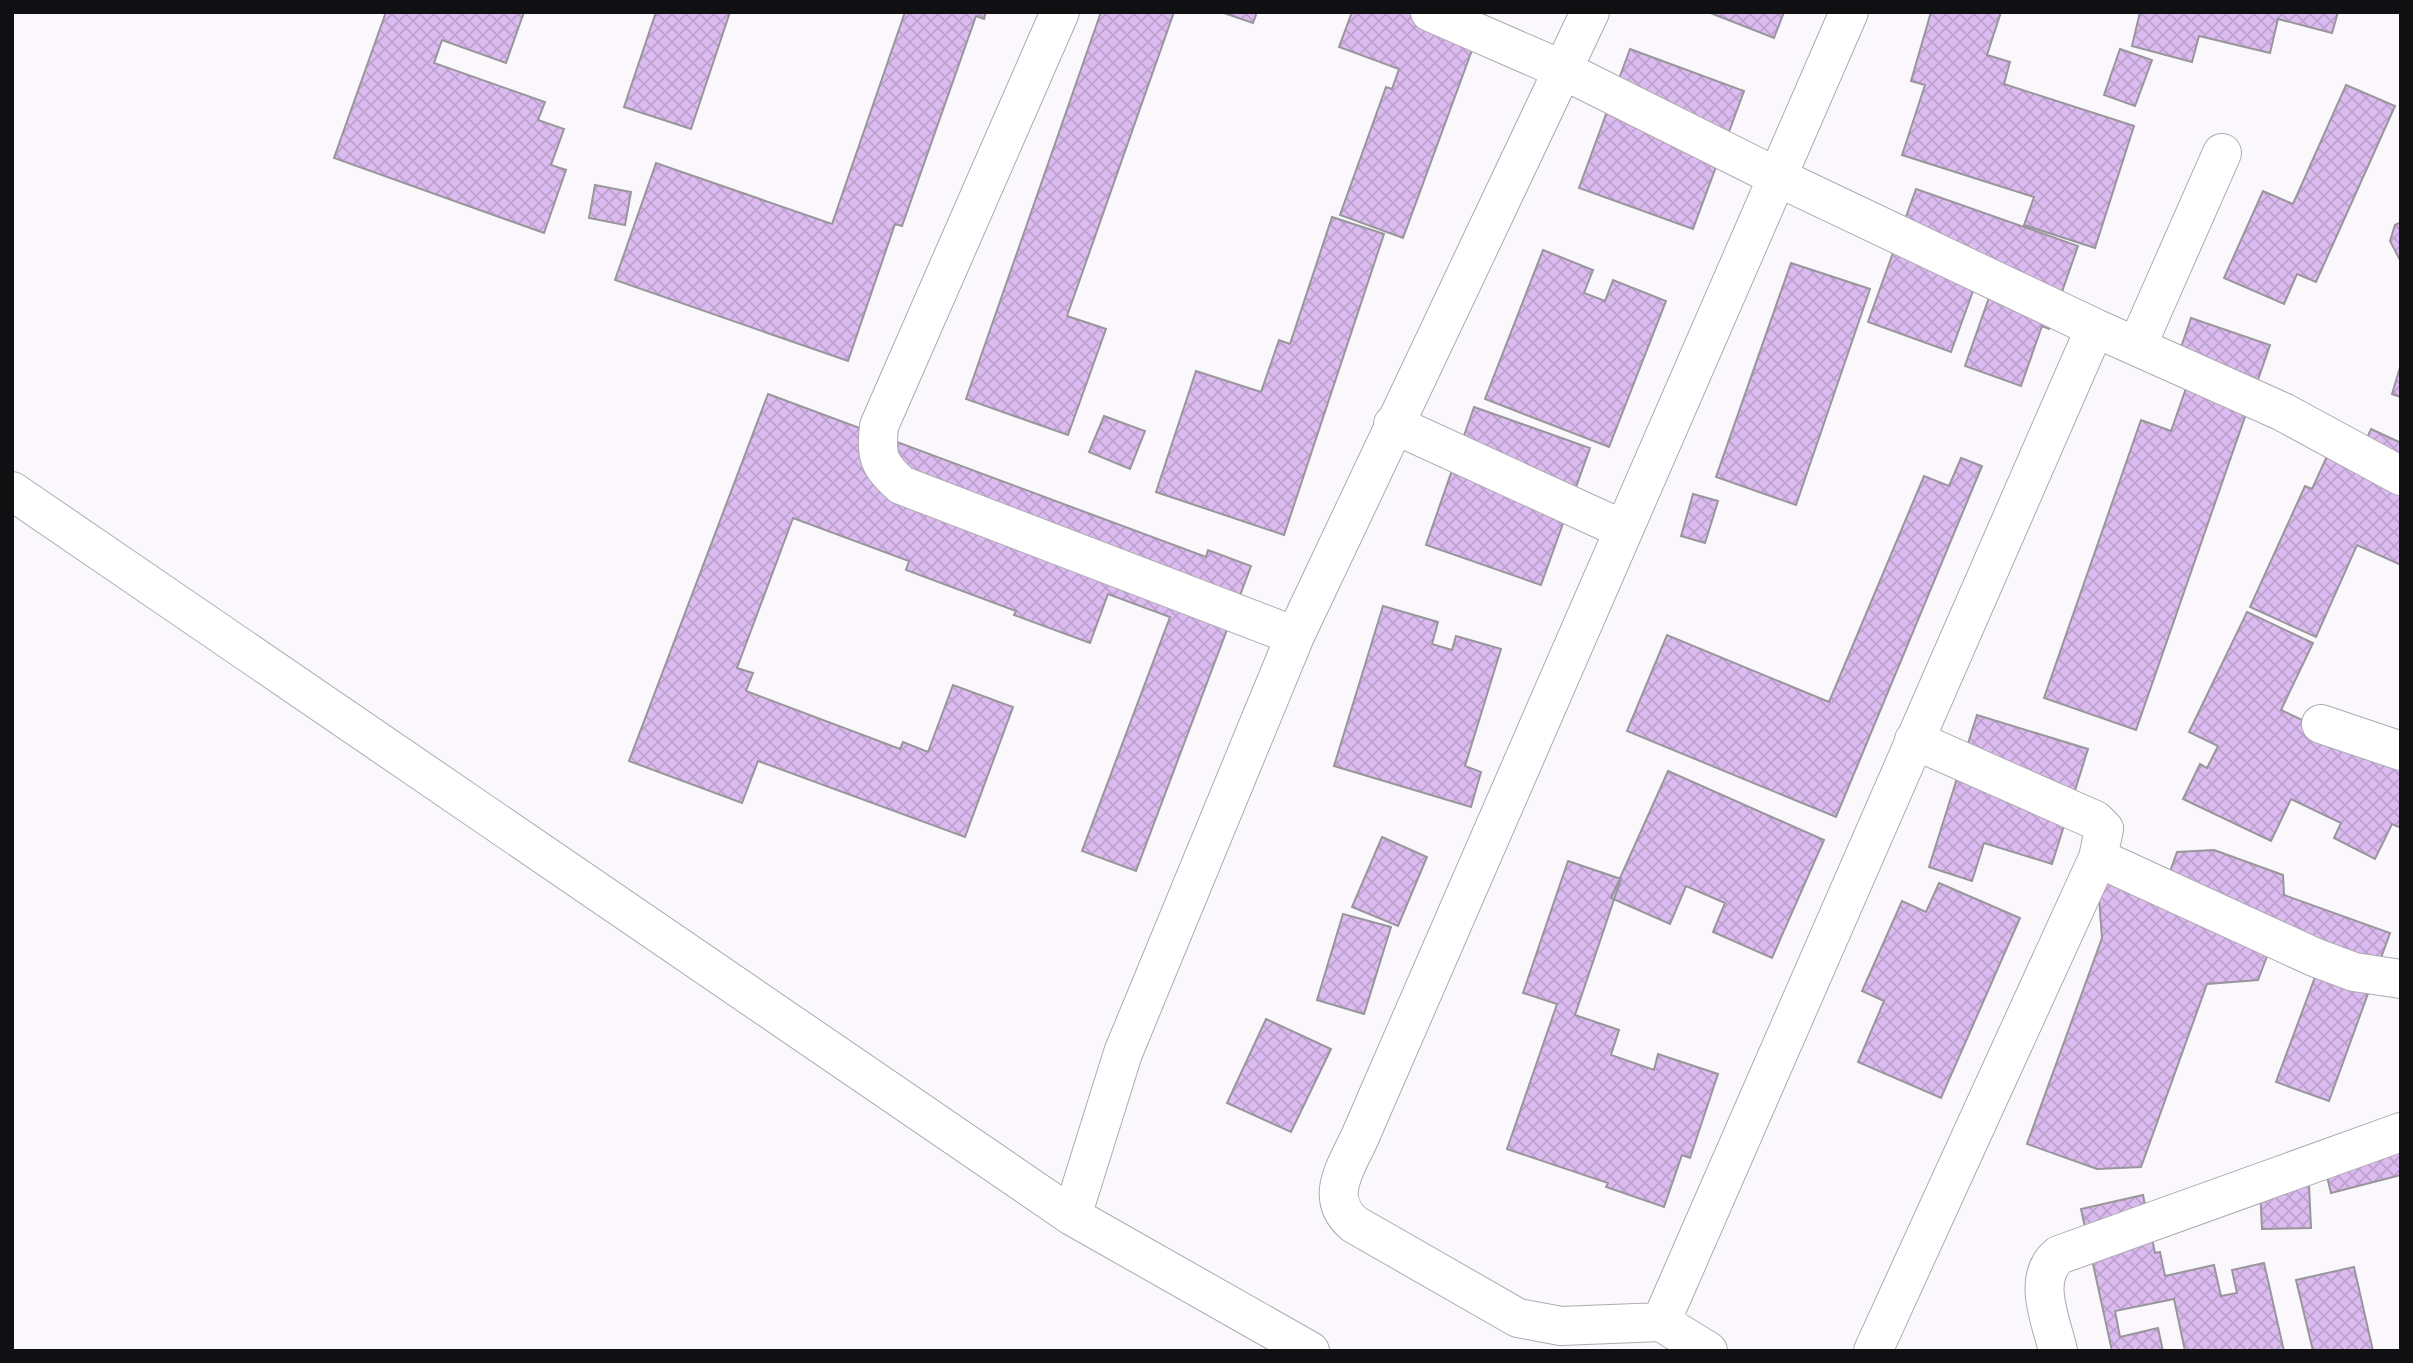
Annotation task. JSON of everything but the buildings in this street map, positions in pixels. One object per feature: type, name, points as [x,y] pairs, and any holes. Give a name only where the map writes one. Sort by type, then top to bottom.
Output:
[{"type":"street","points":[[1060,12],[879,426],[876,452],[884,469],[901,485],[1295,636]]},
{"type":"street","points":[[1430,12],[1563,70],[1777,177],[2095,328],[2283,412],[2401,477]]},
{"type":"street","points":[[1072,1216],[1123,1053],[1295,636],[1590,12]]},
{"type":"street","points":[[1708,1351],[1661,1322],[1561,1326],[1518,1318],[1354,1224],[1341,1213],[1337,1197],[1364,1126],[1849,12]]},
{"type":"street","points":[[2137,346],[2222,153]]},
{"type":"street","points":[[1661,1322],[2095,328]]},
{"type":"street","points":[[1393,424],[1622,529]]},
{"type":"street","points":[[12,491],[1072,1216],[1310,1351]]},
{"type":"street","points":[[2321,724],[2401,751]]},
{"type":"street","points":[[1873,1351],[2098,858],[2104,829],[2095,820],[1914,740]]},
{"type":"street","points":[[2098,858],[2314,957],[2354,972],[2401,979]]},
{"type":"street","points":[[2059,1351],[2045,1292],[2044,1275],[2049,1264],[2059,1255],[2401,1132]]}]
